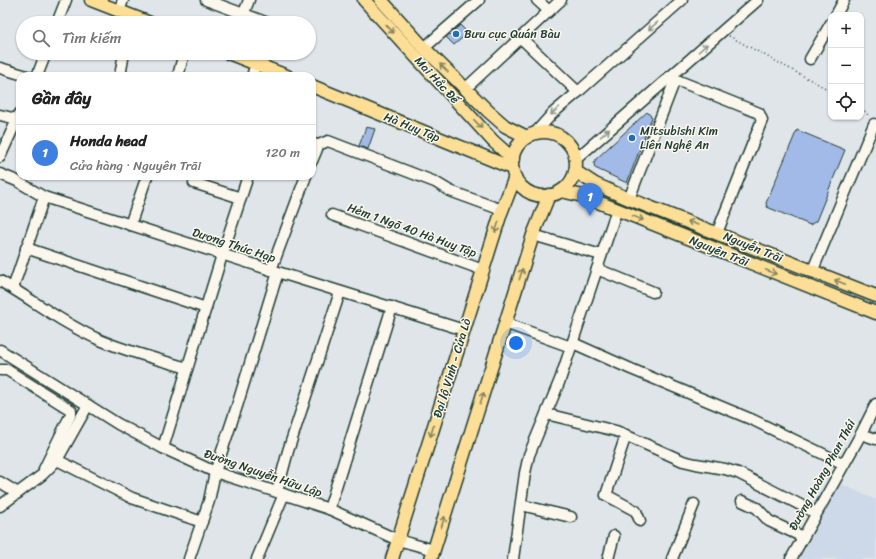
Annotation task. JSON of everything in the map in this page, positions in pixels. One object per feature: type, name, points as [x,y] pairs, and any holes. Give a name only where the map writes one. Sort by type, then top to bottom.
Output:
[{"type":"main road","points":[[91,0],[121,6],[128,16]]},
{"type":"main road","name":"Mai Hắc Đế","points":[[364,0],[493,141],[513,168]]},
{"type":"main road","name":"Mai Hắc Đế","points":[[381,0],[424,48],[505,126],[531,135]]},
{"type":"main road","points":[[246,60],[277,72]]},
{"type":"main road","name":"Hà Huy Tập","points":[[316,88],[513,168]]},
{"type":"main road","points":[[544,132],[553,133],[562,137],[574,150],[576,165],[573,177],[568,185],[561,191],[549,195],[535,195],[520,185],[513,168],[515,150],[520,143],[531,135],[544,132]]},
{"type":"main road","points":[[576,165],[595,184],[629,199]]},
{"type":"main road","name":"Đại lộ Vinh - Cửa Lò","points":[[392,559],[502,210],[513,168]]},
{"type":"main road","name":"Nguyên Trãi","points":[[561,191],[583,196],[617,209],[876,313]]},
{"type":"main road","points":[[432,554],[533,235],[549,195]]},
{"type":"main road","name":"Nguyễn Trãi","points":[[629,199],[876,296]]},
{"type":"main road","points":[[807,286],[812,272]]},
{"type":"street","points":[[60,16],[66,0]]},
{"type":"street","points":[[208,0],[237,16]]},
{"type":"street","points":[[243,16],[249,0]]},
{"type":"street","points":[[424,48],[479,0]]},
{"type":"street","points":[[537,0],[549,12]]},
{"type":"street","points":[[465,89],[561,0]]},
{"type":"street","points":[[531,135],[553,113],[681,0]]},
{"type":"street","points":[[576,165],[758,0]]},
{"type":"street","points":[[838,12],[844,0]]},
{"type":"street","points":[[810,59],[828,28]]},
{"type":"street","points":[[521,38],[578,92]]},
{"type":"street","points":[[39,72],[43,60]]},
{"type":"street","points":[[121,72],[123,60]]},
{"type":"street","points":[[179,72],[182,60]]},
{"type":"street","points":[[253,72],[256,64]]},
{"type":"street","points":[[0,68],[16,73]]},
{"type":"street","points":[[629,199],[672,79]]},
{"type":"street","points":[[672,79],[759,113],[762,120],[717,233]]},
{"type":"street","points":[[0,115],[16,116]]},
{"type":"street","points":[[0,157],[16,122]]},
{"type":"street","points":[[812,272],[875,124]]},
{"type":"street","points":[[316,144],[328,141],[435,182],[450,191],[502,210]]},
{"type":"street","name":"Dương Thúc Hạp","points":[[0,174],[17,181],[44,197],[222,255],[464,330]]},
{"type":"street","points":[[130,225],[147,180]]},
{"type":"street","points":[[163,448],[222,255],[247,180]]},
{"type":"street","points":[[189,559],[209,501],[215,472],[237,406],[274,271],[305,180]]},
{"type":"street","points":[[194,183],[241,198]]},
{"type":"street","points":[[13,288],[44,197]]},
{"type":"street","points":[[513,559],[528,460],[558,385],[617,209]]},
{"type":"street","name":"Hẻm 1 Ngõ 40 Hà Huy Tập","points":[[332,215],[483,270]]},
{"type":"street","points":[[533,235],[601,255]]},
{"type":"street","points":[[26,248],[206,308]]},
{"type":"street","points":[[597,269],[653,292]]},
{"type":"street","points":[[0,281],[77,328],[100,340],[117,347],[187,368]]},
{"type":"street","points":[[256,559],[280,493],[288,451],[340,292]]},
{"type":"street","points":[[330,509],[392,308]]},
{"type":"street","points":[[505,323],[572,345],[631,369],[753,420],[844,464]]},
{"type":"street","name":"Đường Nguyễn Hữu Lập","points":[[0,350],[118,424],[163,448],[215,472],[330,509],[432,554]]},
{"type":"street","points":[[0,370],[7,370],[71,410],[71,414],[42,475]]},
{"type":"street","name":"Đường Hoàng Phan Thái","points":[[791,559],[861,434],[876,404]]},
{"type":"street","points":[[0,506],[42,475],[57,460],[88,405]]},
{"type":"street","points":[[546,414],[626,435],[683,461],[738,472],[816,513]]},
{"type":"street","points":[[861,434],[876,439]]},
{"type":"street","points":[[626,435],[606,495],[636,511],[640,521]]},
{"type":"street","points":[[57,460],[132,498],[202,522]]},
{"type":"street","points":[[0,482],[18,493]]},
{"type":"street","points":[[742,502],[757,508],[769,521],[803,537]]},
{"type":"street","points":[[672,559],[694,504]]},
{"type":"street","points":[[521,505],[571,517]]},
{"type":"street","points":[[608,559],[614,536]]},
{"type":"path","points":[[721,32],[828,90]]},
{"type":"path","points":[[864,111],[875,124]]},
{"type":"shaded area","points":[[839,483],[876,500],[876,559],[797,559]]},
{"type":"building","name":"Bưu cục Quán Bàu","points":[[460,25],[468,33],[454,45],[446,37]]},
{"type":"building","name":"Mitsubishi Kim Liên Nghệ An","points":[[647,112],[652,117],[627,183],[595,168],[594,164],[596,159]]},
{"type":"building","points":[[366,127],[375,129],[368,149],[359,146]]},
{"type":"building","points":[[797,130],[845,150],[816,221],[810,225],[767,207],[766,203]]},
{"type":"place","name":"Bưu cục Quán Bàu","points":[[456,34]]},
{"type":"place","name":"Mitsubishi Kim Liên Nghệ An","points":[[632,138]]},
{"type":"place","name":"Honda head","points":[[590,216]]}]
